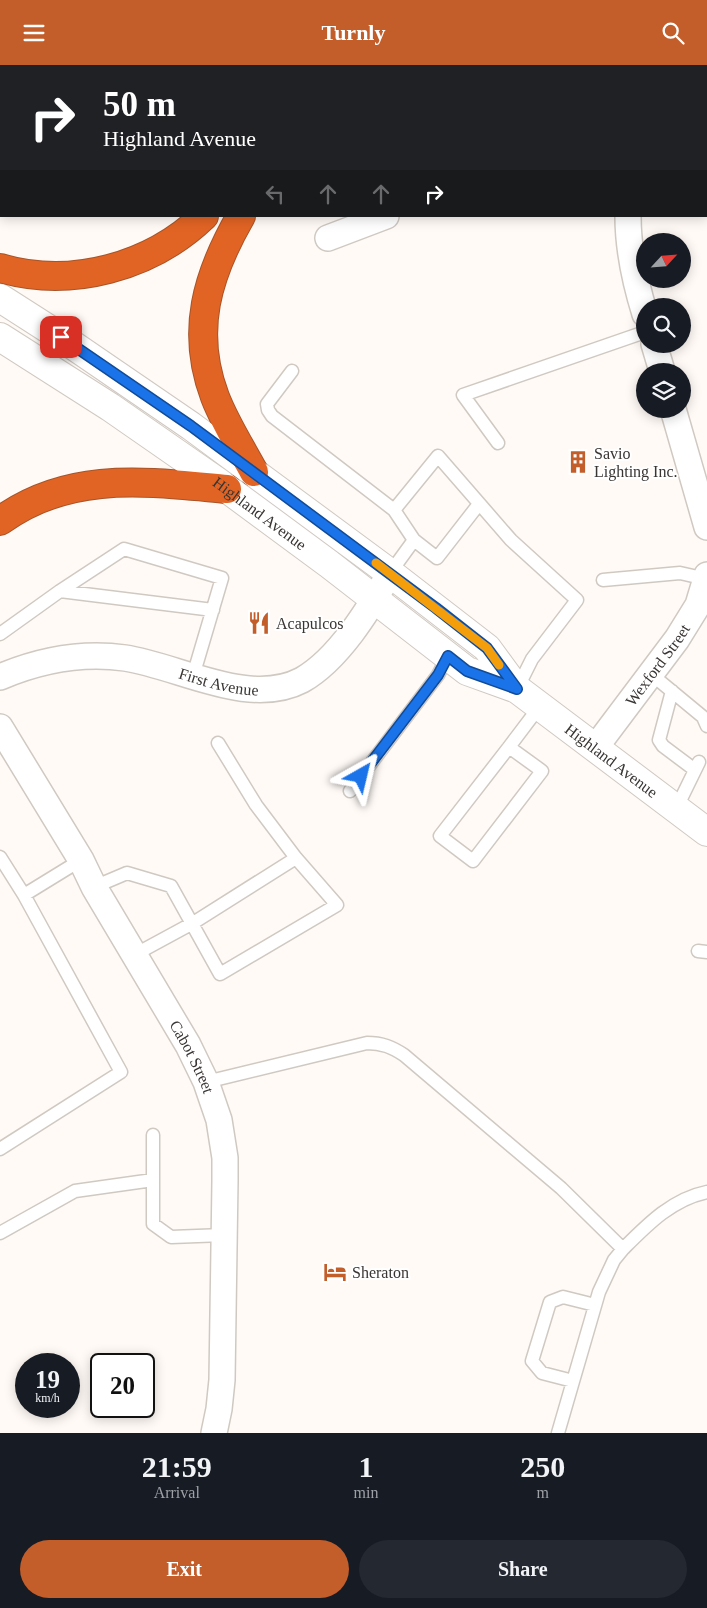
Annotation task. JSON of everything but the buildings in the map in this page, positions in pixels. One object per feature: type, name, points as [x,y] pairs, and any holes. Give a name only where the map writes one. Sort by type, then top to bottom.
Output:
[{"type":"highway","points":[[0,268],[53,276],[115,267],[140,259],[169,244],[203,217]]},
{"type":"highway","points":[[240,217],[218,260],[209,286],[204,315],[203,344],[208,372],[216,399],[254,472]]},
{"type":"highway","points":[[0,521],[40,499],[102,483],[151,482],[227,489]]},
{"type":"main road","name":"Highland Avenue","points":[[0,298],[127,381],[390,573],[487,648],[517,689]]},
{"type":"main road","name":"Highland Avenue","points":[[0,337],[110,407],[227,489],[375,599],[467,671],[517,689],[707,832]]},
{"type":"street","points":[[328,237],[383,217]]},
{"type":"street","points":[[628,217],[632,266],[641,298]]},
{"type":"street","points":[[676,418],[701,484],[707,527]]},
{"type":"street","name":"First Avenue","points":[[1,673],[57,659],[89,656],[141,661],[215,683],[248,689],[276,688],[295,683],[312,673],[329,659],[375,599],[390,573]]},
{"type":"street","name":"Wexford Street","points":[[595,747],[702,605],[707,577]]},
{"type":"street","name":"Cabot Street","points":[[0,727],[81,860],[94,887],[188,1045],[214,1101],[222,1139],[225,1166],[222,1379],[214,1433]]},
{"type":"lane","points":[[498,443],[463,395],[636,335]]},
{"type":"lane","points":[[292,371],[267,404],[272,416],[394,509],[414,540],[437,558],[479,504]]},
{"type":"lane","points":[[394,509],[438,456],[512,540],[577,600],[532,659],[517,689]]},
{"type":"lane","points":[[390,573],[414,540]]},
{"type":"lane","points":[[0,633],[124,549],[222,578],[193,676]]},
{"type":"lane","points":[[603,580],[680,573],[707,577]]},
{"type":"lane","points":[[60,591],[213,609]]},
{"type":"lane","points":[[350,791],[438,675],[448,656]]},
{"type":"lane","points":[[651,674],[703,717],[707,726]]},
{"type":"lane","points":[[672,691],[659,740],[663,746],[697,766],[676,809]]},
{"type":"lane","points":[[508,747],[542,771],[473,861],[440,836],[508,747],[540,706]]},
{"type":"lane","points":[[94,887],[128,873],[171,886],[220,974],[337,905],[296,858],[256,805],[218,743]]},
{"type":"lane","points":[[0,857],[24,895],[121,1072],[0,1149]]},
{"type":"lane","points":[[134,955],[193,923],[296,858]]},
{"type":"lane","points":[[24,895],[81,860]]},
{"type":"lane","points":[[206,1081],[368,1043],[390,1046],[404,1055],[561,1188],[623,1249]]},
{"type":"lane","points":[[154,1135],[153,1224],[171,1237],[224,1235]]},
{"type":"lane","points":[[0,1233],[75,1191],[153,1180]]},
{"type":"lane","points":[[558,1433],[599,1292],[609,1270],[623,1249],[665,1211],[688,1198],[707,1192]]},
{"type":"lane","points":[[573,1381],[542,1373],[532,1361],[550,1303],[563,1297],[595,1305]]},
{"type":"slow traffic","points":[[376,563],[487,648],[499,665]]},
{"type":"place","name":"Savio Lighting Inc.","points":[[578,462]]},
{"type":"place","name":"Acapulcos","points":[[259,623]]},
{"type":"place","name":"Sheraton","points":[[335,1272]]},
{"type":"route","points":[[61,337],[191,426],[436,608],[487,648],[517,689],[467,671],[448,656],[438,675],[361,776]]}]
